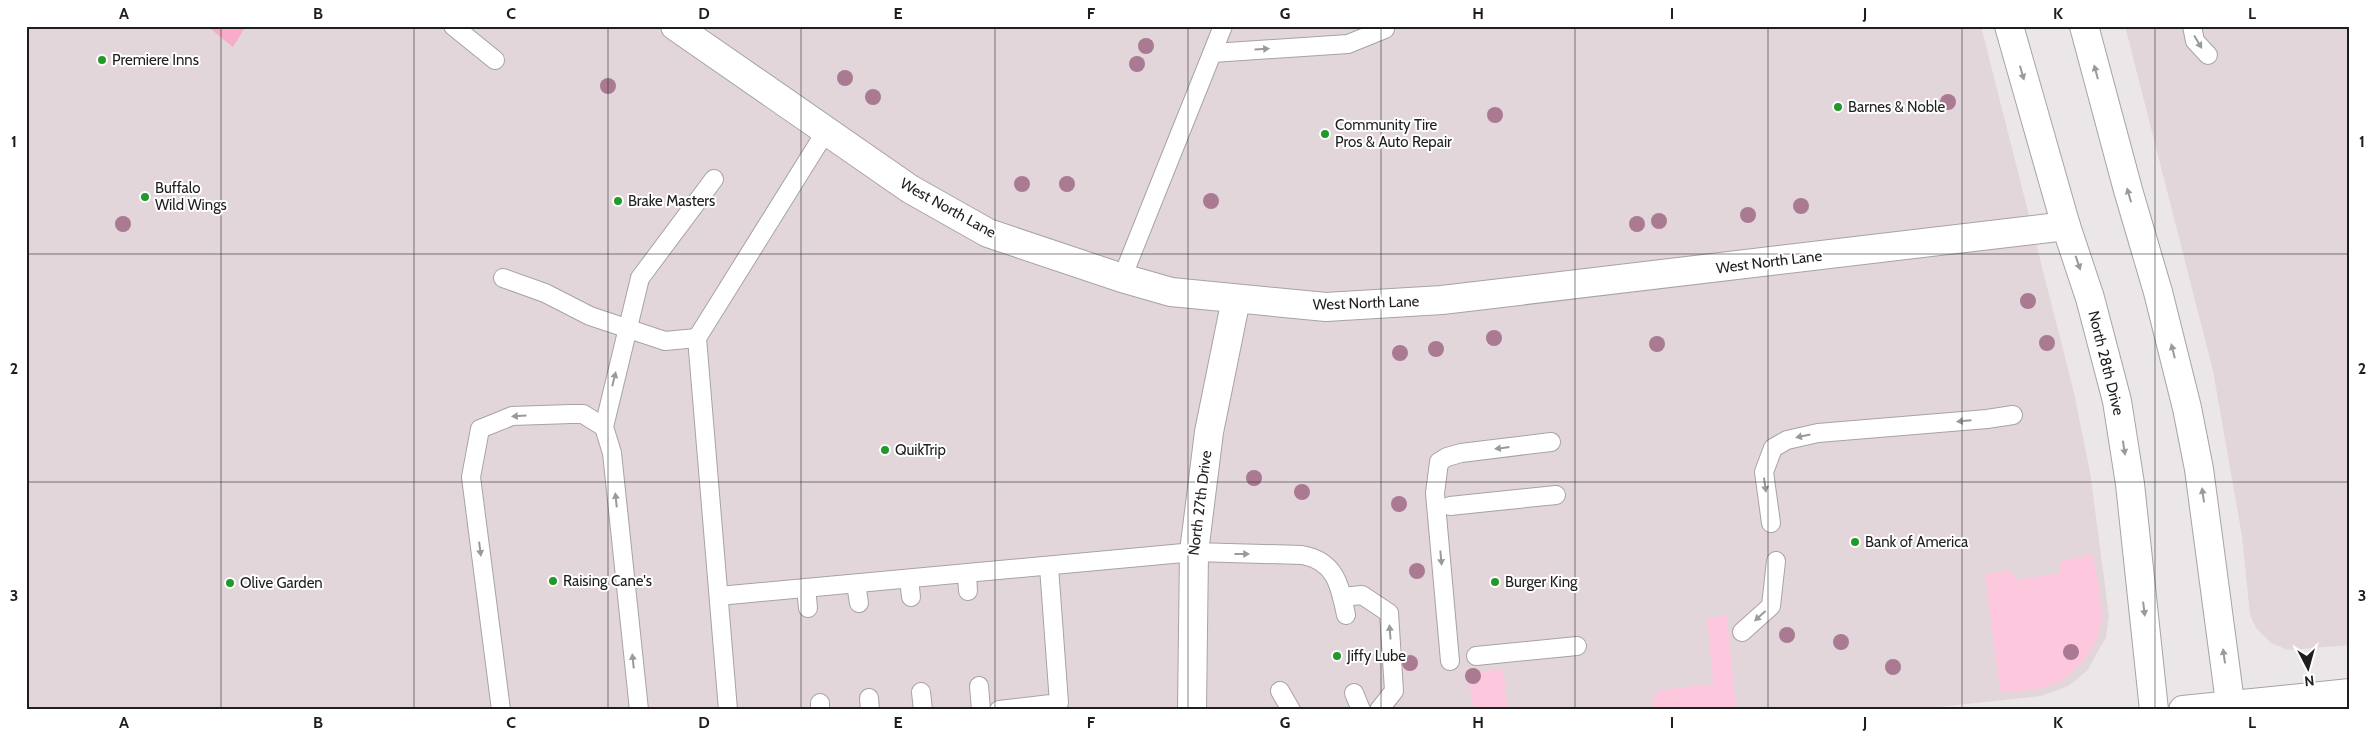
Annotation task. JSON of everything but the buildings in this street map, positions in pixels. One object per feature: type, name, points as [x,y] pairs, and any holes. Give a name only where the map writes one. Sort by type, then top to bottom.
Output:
[{"type":"street","name":"West North Lane","points":[[675,26],[910,189],[988,233],[1122,278],[1171,292],[1326,307],[1442,300],[2066,226]]},
{"type":"street","name":"North 28th Drive","points":[[2009,26],[2066,226],[2090,298],[2117,401],[2130,484],[2154,710]]},
{"type":"street","points":[[2084,26],[2128,190],[2158,292],[2187,408],[2199,469],[2231,707]]},
{"type":"street","name":"North 27th Drive","points":[[1192,710],[1194,552],[1209,432],[1236,299]]},
{"type":"street","points":[[2183,710],[2231,707],[2350,693]]},
{"type":"lane","points":[[453,26],[496,60]]},
{"type":"lane","points":[[1122,278],[1223,26]]},
{"type":"lane","points":[[1213,53],[1348,44],[1384,29],[1384,26]]},
{"type":"lane","points":[[2192,26],[2195,40],[2208,55]]},
{"type":"lane","points":[[728,710],[697,338],[826,130]]},
{"type":"lane","points":[[638,710],[612,453],[604,427],[640,278],[714,179]]},
{"type":"lane","points":[[503,278],[544,293],[590,316],[665,341],[697,338]]},
{"type":"lane","points":[[501,710],[471,477],[480,430],[512,416],[571,414],[583,414],[604,427]]},
{"type":"lane","points":[[1771,524],[1764,472],[1773,448],[1788,440],[1818,433],[1987,419],[2013,415]]},
{"type":"lane","points":[[1450,661],[1435,499],[1439,462],[1447,457],[1461,453],[1551,442]]},
{"type":"lane","points":[[1450,506],[1556,495]]},
{"type":"lane","points":[[719,596],[909,579],[967,582],[1049,567],[1194,552],[1302,555],[1316,557],[1334,575],[1340,584],[1346,615]]},
{"type":"lane","points":[[1742,632],[1771,606],[1776,561]]},
{"type":"lane","points":[[999,710],[1059,703],[1049,567]]},
{"type":"lane","points":[[909,579],[911,597]]},
{"type":"lane","points":[[856,584],[859,602]]},
{"type":"lane","points":[[806,588],[808,608]]},
{"type":"lane","points":[[1342,597],[1362,595],[1389,613],[1394,691],[1379,710]]},
{"type":"lane","points":[[1476,656],[1577,646]]},
{"type":"lane","points":[[979,686],[981,710]]},
{"type":"lane","points":[[1280,691],[1291,710]]},
{"type":"lane","points":[[1354,693],[1361,710]]},
{"type":"shaded area","points":[[26,26],[1981,26],[2074,393],[2090,472],[2109,616],[2106,637],[2087,671],[2068,686],[2041,696],[1911,710],[26,710]]},
{"type":"shaded area","points":[[207,26],[246,26],[233,47]]},
{"type":"shaded area","points":[[2125,26],[2350,26],[2350,645],[2288,650],[2271,643],[2256,628],[2250,615],[2242,536],[2213,371]]},
{"type":"shaded area","points":[[2093,554],[2100,595],[2101,619],[2096,641],[2090,651],[2075,670],[2056,683],[2046,687],[2023,691],[2000,692],[1985,574],[2009,570],[2015,575],[2017,580],[2059,573],[2061,561]]},
{"type":"shaded area","points":[[1727,616],[1736,710],[1654,710],[1653,697],[1660,690],[1713,684],[1707,618]]},
{"type":"shaded area","points":[[1503,669],[1508,710],[1474,710],[1467,673]]},
{"type":"place","name":"Premiere Inns","points":[[102,60]]},
{"type":"place","name":"Barnes & Noble","points":[[1838,107]]},
{"type":"place","name":"Community Tire Pros & Auto Repair","points":[[1325,134]]},
{"type":"place","name":"Buffalo Wild Wings","points":[[145,197]]},
{"type":"place","name":"Brake Masters","points":[[618,201]]},
{"type":"place","name":"QuikTrip","points":[[885,450]]},
{"type":"place","name":"Bank of America","points":[[1855,542]]},
{"type":"place","name":"Raising Cane's","points":[[553,581]]},
{"type":"place","name":"Burger King","points":[[1495,582]]},
{"type":"place","name":"Olive Garden","points":[[230,583]]},
{"type":"place","name":"Jiffy Lube","points":[[1337,656]]}]
